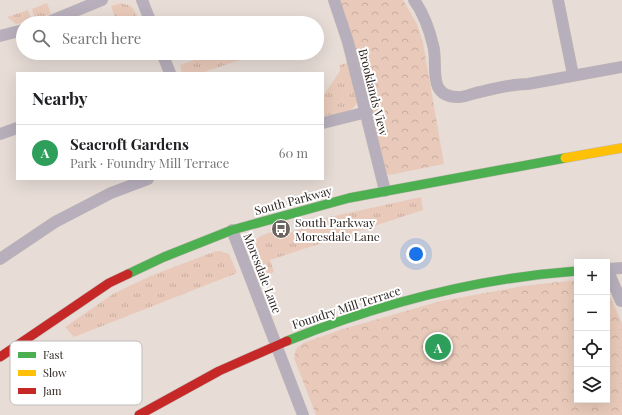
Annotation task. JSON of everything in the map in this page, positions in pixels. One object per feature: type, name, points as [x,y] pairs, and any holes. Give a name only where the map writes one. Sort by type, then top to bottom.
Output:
[{"type":"street","points":[[63,16],[102,0]]},
{"type":"street","points":[[142,0],[148,16]]},
{"type":"street","name":"Brooklands View","points":[[334,0],[348,42],[385,191]]},
{"type":"street","points":[[414,0],[426,17],[428,32],[434,46],[435,82],[440,90],[448,95],[459,97],[504,86],[528,84],[618,68]]},
{"type":"street","points":[[558,0],[573,75]]},
{"type":"street","points":[[0,36],[16,32]]},
{"type":"street","points":[[165,60],[170,72]]},
{"type":"street","points":[[324,123],[366,112]]},
{"type":"street","points":[[0,134],[16,128]]},
{"type":"street","name":"South Parkway","points":[[24,341],[109,283],[164,256],[232,230],[285,214],[349,198],[622,148]]},
{"type":"street","points":[[0,259],[54,222],[112,193],[145,180]]},
{"type":"street","name":"Moresdale Lane","points":[[232,230],[303,415]]},
{"type":"street","points":[[610,269],[622,268]]},
{"type":"street","name":"Foundry Mill Terrace","points":[[140,415],[184,388],[276,344],[359,315],[410,300],[505,280],[574,271]]},
{"type":"street","points":[[610,276],[621,301]]},
{"type":"street","name":"South Parkway","points":[[0,357],[10,350]]},
{"type":"green space","points":[[334,0],[403,0],[417,24],[423,43],[444,164],[389,175],[380,167]]},
{"type":"green space","points":[[47,3],[51,14],[45,16],[34,16],[32,9]]},
{"type":"green space","points":[[121,3],[131,6],[137,15],[115,16],[111,6]]},
{"type":"green space","points":[[28,10],[30,16],[16,16],[16,24],[7,17]]},
{"type":"green space","points":[[195,60],[240,60],[204,72],[182,72],[180,65]]},
{"type":"green space","points":[[350,62],[358,100],[352,109],[344,113],[324,116],[324,95],[340,71],[340,65]]},
{"type":"green space","points":[[421,197],[423,210],[270,260],[274,272],[262,277],[252,248],[257,239],[261,236],[271,232],[287,229],[288,233],[317,224],[316,220]]},
{"type":"green space","points":[[216,251],[229,254],[237,273],[74,337],[65,327],[113,294],[148,277]]},
{"type":"green space","points":[[574,280],[574,403],[610,403],[610,297],[622,323],[622,415],[316,415],[294,358],[296,349],[303,343],[343,329],[441,301],[523,286]]},
{"type":"traffic: fast","points":[[128,274],[164,257],[232,230],[349,198],[565,158]]},
{"type":"traffic: fast","points":[[287,341],[357,315],[393,304],[466,286],[540,274],[574,271]]},
{"type":"traffic: slow","points":[[565,158],[622,148]]},
{"type":"traffic: jam","points":[[24,341],[109,283],[128,274]]},
{"type":"traffic: jam","points":[[139,415],[219,371],[287,341]]},
{"type":"traffic: jam","points":[[0,357],[10,350]]},
{"type":"place","name":"South Parkway Moresdale Lane","points":[[281,229]]},
{"type":"place","name":"Seacroft Gardens","points":[[438,347]]}]
